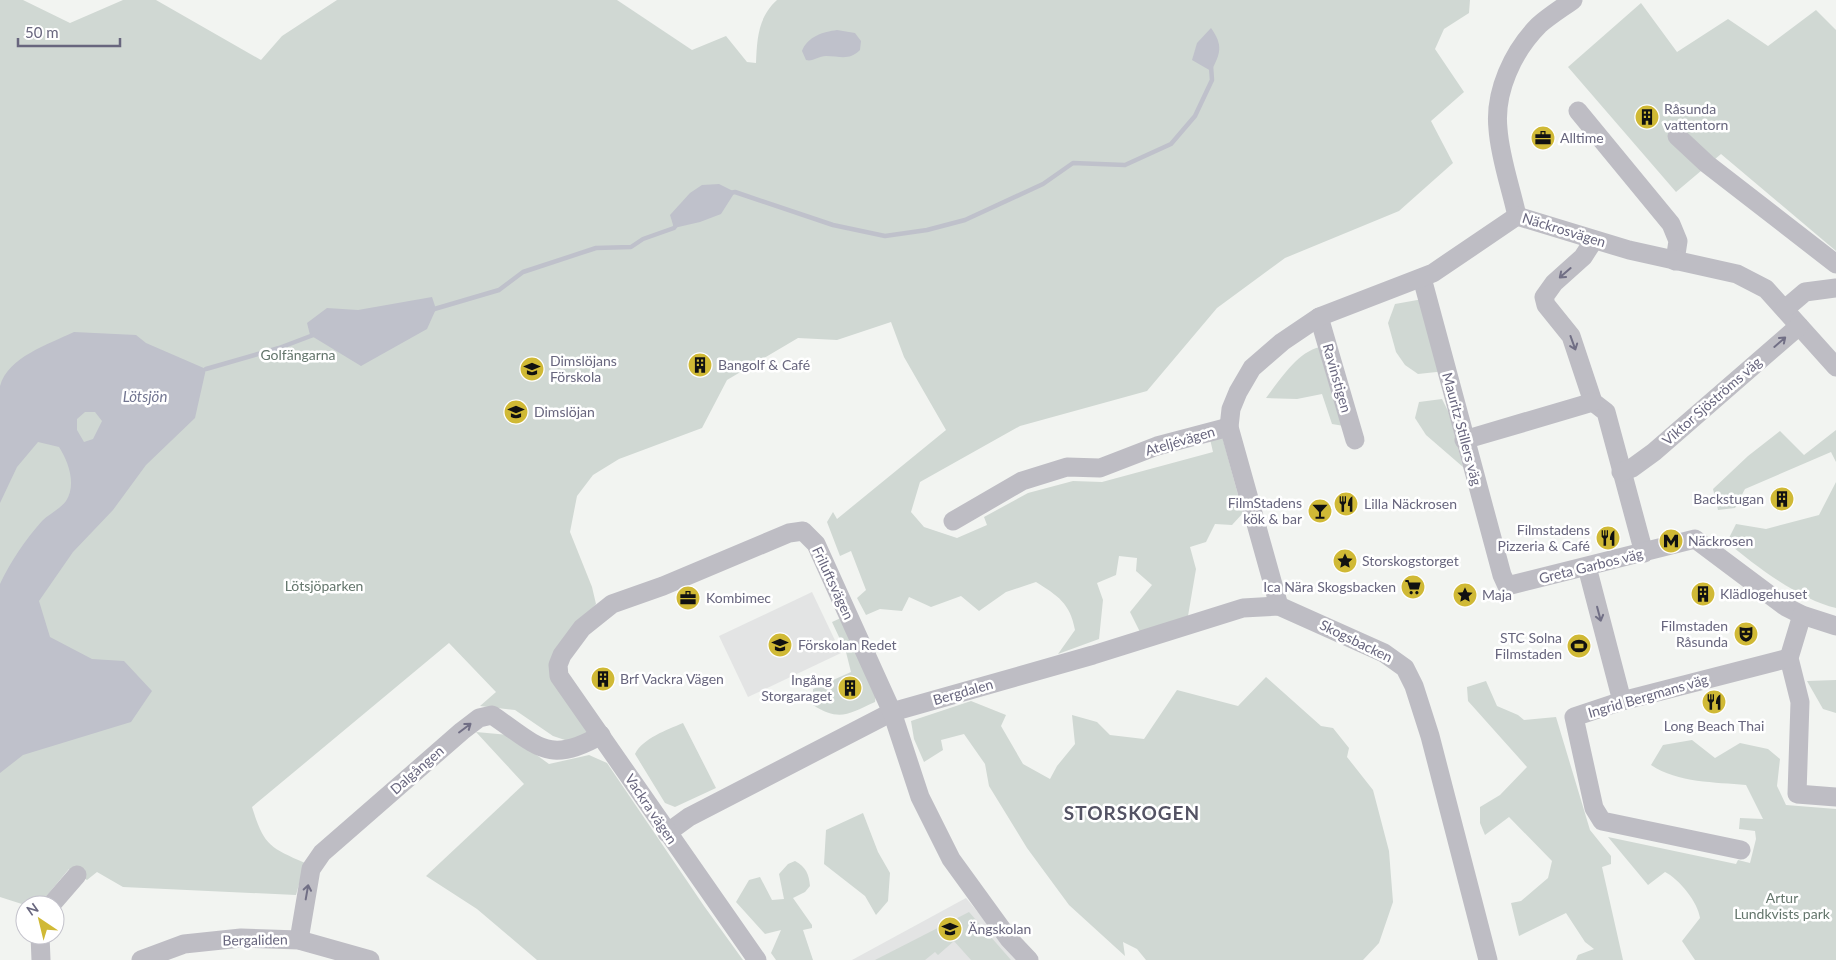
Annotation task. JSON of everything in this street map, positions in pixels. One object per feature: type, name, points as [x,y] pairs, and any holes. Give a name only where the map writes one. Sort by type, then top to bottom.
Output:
[{"type":"street","name":"Näckrosvägen","points":[[1573,0],[1540,24],[1524,41],[1517,52],[1498,104],[1498,130],[1517,216],[1594,240],[1675,261],[1736,274],[1750,280],[1766,289],[1836,367]]},
{"type":"street","points":[[1578,111],[1671,224],[1678,241],[1675,261]]},
{"type":"street","points":[[1677,136],[1707,164],[1836,264]]},
{"type":"street","name":"Ateljévägen","points":[[953,521],[1022,481],[1067,467],[1100,468],[1157,446],[1229,428],[1231,409],[1252,368],[1282,342],[1319,317],[1437,271],[1517,216]]},
{"type":"street","points":[[1594,240],[1583,257],[1554,282],[1544,297],[1546,305],[1571,336],[1593,402],[1606,412],[1644,552]]},
{"type":"street","name":"Mauritz Stillers väg","points":[[1422,278],[1464,440],[1503,579]]},
{"type":"street","points":[[1785,309],[1804,292],[1836,288]]},
{"type":"street","name":"Ravinstigen","points":[[1319,317],[1355,440]]},
{"type":"street","name":"Viktor Sjöströms väg","points":[[1622,472],[1632,468],[1654,452],[1799,326]]},
{"type":"street","points":[[1464,440],[1593,402]]},
{"type":"street","points":[[1229,428],[1279,606]]},
{"type":"street","name":"Friluftsvägen","points":[[562,655],[582,628],[612,604],[663,586],[789,532],[803,531],[810,535],[816,544],[892,712],[920,797],[951,859],[1009,939],[1029,960]]},
{"type":"street","name":"Greta Garbos väg","points":[[1503,579],[1507,586],[1512,586],[1695,539],[1786,607],[1802,615],[1836,626]]},
{"type":"street","points":[[1587,567],[1622,701]]},
{"type":"street","name":"Bergdalen","points":[[667,833],[689,817],[892,712],[1093,655],[1243,608],[1279,606]]},
{"type":"street","name":"Skogsbacken","points":[[1279,606],[1384,653],[1404,668],[1414,686],[1430,736],[1488,960]]},
{"type":"street","points":[[1802,615],[1789,658],[1800,702],[1797,794],[1836,797]]},
{"type":"street","name":"Vackra vägen","points":[[562,655],[558,665],[559,676],[757,960]]},
{"type":"street","name":"Ingrid Bergmans väg","points":[[1741,850],[1602,821],[1594,808],[1574,717],[1622,701],[1789,658]]},
{"type":"street","name":"Dalgången","points":[[299,940],[311,869],[322,853],[479,718],[492,715],[526,739],[550,751],[571,750],[601,735]]},
{"type":"street","points":[[60,895],[77,875]]},
{"type":"street","name":"Bergaliden","points":[[141,960],[184,944],[241,938],[299,940],[370,960]]},
{"type":"street","points":[[40,945],[41,960]]},
{"type":"shaded area","name":"Förskolan Redet","points":[[812,592],[841,653],[748,697],[719,636]]},
{"type":"shaded area","name":"Ängskolan","points":[[966,898],[1018,960],[852,960]]},
{"type":"green space","name":"Golfängarna","points":[[0,0],[23,0],[70,23],[123,0],[156,0],[261,60],[282,36],[337,0],[617,0],[692,50],[726,36],[747,62],[756,63],[758,37],[762,21],[777,0],[1470,0],[1469,13],[1444,29],[1435,49],[1464,92],[1431,121],[1453,163],[1399,211],[1285,258],[1217,308],[1147,391],[1020,426],[920,482],[911,512],[924,527],[957,538],[987,525],[984,517],[1028,493],[1073,481],[1102,482],[1213,452],[1210,439],[1222,436],[1243,513],[1232,525],[1215,524],[1206,542],[1190,547],[1196,569],[1188,616],[1140,632],[1130,612],[1152,585],[1136,571],[1137,558],[1119,556],[1116,575],[1097,583],[1103,600],[1099,639],[1058,654],[1075,630],[1073,621],[1062,601],[1036,582],[1006,592],[979,611],[961,596],[931,607],[909,597],[902,611],[880,609],[866,615],[857,598],[866,590],[851,551],[840,556],[827,522],[833,512],[837,519],[946,430],[904,357],[891,322],[837,340],[798,338],[727,380],[702,428],[619,459],[593,475],[577,496],[570,532],[592,587],[596,604],[554,658],[589,734],[568,741],[553,736],[515,710],[480,706],[496,692],[449,643],[252,807],[260,830],[269,843],[283,853],[305,863],[296,895],[123,887],[97,872],[87,880],[69,869],[47,895],[15,895],[15,902],[0,897]]},
{"type":"green space","points":[[1641,3],[1677,52],[1728,19],[1768,46],[1816,10],[1836,30],[1836,251],[1721,154],[1676,192],[1568,67]]},
{"type":"green space","points":[[1423,299],[1446,371],[1418,374],[1405,365],[1396,352],[1388,323],[1395,304]]},
{"type":"green space","points":[[1320,347],[1344,426],[1332,424],[1322,394],[1297,399],[1266,398],[1296,361]]},
{"type":"green space","points":[[1442,399],[1449,413],[1463,467],[1426,435],[1415,418],[1419,402]]},
{"type":"green space","points":[[1836,430],[1836,462],[1831,452],[1745,489],[1735,508],[1718,510],[1713,489],[1748,456],[1780,431],[1804,455]]},
{"type":"green space","points":[[1836,482],[1836,608],[1808,598],[1779,581],[1727,542],[1736,524],[1766,529],[1819,515]]},
{"type":"green space","points":[[843,617],[876,694],[875,702],[851,713],[837,715],[813,705],[813,689],[851,672],[846,652],[832,622]]},
{"type":"green space","points":[[1266,677],[1321,726],[1333,728],[1349,748],[1347,757],[1373,790],[1389,851],[1393,902],[1379,943],[1363,960],[1146,960],[1137,949],[1123,942],[1125,956],[1069,905],[1027,848],[989,786],[985,764],[964,734],[941,740],[943,750],[924,762],[914,739],[911,721],[971,701],[1006,715],[1001,726],[1023,764],[1050,779],[1057,766],[1075,744],[1072,715],[1097,722],[1110,735],[1144,739],[1177,690],[1238,706]]},
{"type":"green space","points":[[1836,680],[1836,713],[1823,709],[1807,681]]},
{"type":"green space","points":[[1486,681],[1497,706],[1518,715],[1524,720],[1556,717],[1590,830],[1611,856],[1611,864],[1602,867],[1623,960],[1576,960],[1578,955],[1594,949],[1585,942],[1566,913],[1519,936],[1511,903],[1521,901],[1548,878],[1552,861],[1509,817],[1485,835],[1480,823],[1480,807],[1500,795],[1527,767],[1468,701],[1467,687]]},
{"type":"green space","points":[[683,723],[716,788],[675,807],[665,803],[635,754],[649,739]]},
{"type":"green space","points":[[476,732],[509,735],[549,764],[589,755],[607,763],[743,960],[537,960],[477,909],[426,876],[524,784]]},
{"type":"green space","name":"Artur Lundkvists park","points":[[1692,740],[1715,758],[1740,743],[1768,749],[1780,759],[1777,786],[1786,805],[1836,809],[1836,960],[1695,960],[1682,941],[1700,918],[1692,898],[1676,880],[1665,872],[1648,885],[1608,837],[1736,864],[1738,860],[1750,863],[1756,839],[1755,831],[1739,829],[1740,818],[1763,819],[1746,785],[1685,778],[1662,771],[1651,765],[1663,745]]},
{"type":"green space","points":[[863,813],[878,852],[890,873],[888,901],[876,915],[865,896],[824,864],[826,830]]},
{"type":"green space","points":[[795,861],[804,868],[810,882],[810,886],[805,892],[793,898],[812,925],[812,928],[803,930],[813,960],[776,960],[771,953],[781,930],[765,934],[736,902],[749,880],[760,877],[772,900],[784,899],[779,874],[788,864]]},
{"type":"green space","points":[[969,912],[1011,960],[971,960],[954,941],[938,955],[935,952],[925,960],[875,960]]},
{"type":"water","points":[[1211,28],[1219,44],[1219,54],[1211,71],[1192,60],[1197,43]]},
{"type":"water","points":[[837,30],[855,33],[861,41],[860,50],[848,57],[826,56],[806,60],[802,51],[812,38]]},
{"type":"water","points":[[719,184],[735,192],[721,214],[700,222],[674,228],[670,215],[690,193],[702,185]]},
{"type":"water","points":[[432,297],[436,309],[427,329],[361,366],[310,335],[307,323],[327,308],[358,310]]},
{"type":"water","name":"Lötsjön","points":[[74,332],[136,335],[146,343],[206,369],[195,418],[146,465],[113,510],[73,552],[39,601],[50,637],[92,659],[124,661],[152,691],[131,722],[23,755],[0,773],[0,584],[13,559],[30,535],[42,521],[66,501],[71,487],[71,480],[68,466],[59,447],[38,442],[17,467],[0,503],[0,386],[4,376],[20,359]],"holes":[[[85,412],[95,412],[102,421],[93,439],[84,442],[77,430],[77,419]]]},
{"type":"waterway","points":[[730,193],[735,192],[833,225],[885,236],[927,230],[965,220],[1043,184],[1073,163],[1125,165],[1171,144],[1195,116],[1212,80],[1211,66]]},
{"type":"waterway","points":[[431,310],[499,290],[523,272],[596,248],[631,247],[643,239],[674,228],[677,224]]},
{"type":"waterway","points":[[206,369],[279,348],[316,334]]},
{"type":"place","name":"Råsunda vattentorn","points":[[1647,117]]},
{"type":"place","name":"Alltime","points":[[1543,138]]},
{"type":"place","name":"Bangolf & Café","points":[[700,365]]},
{"type":"place","name":"Dimslöjans Förskola","points":[[532,369]]},
{"type":"place","name":"Dimslöjan","points":[[516,412]]},
{"type":"place","name":"Backstugan","points":[[1782,499]]},
{"type":"place","name":"Lilla Näckrosen","points":[[1346,504]]},
{"type":"place","name":"FilmStadens kök & bar","points":[[1320,511]]},
{"type":"place","name":"Filmstadens Pizzeria & Café","points":[[1608,538]]},
{"type":"place","name":"Näckrosen","points":[[1671,541]]},
{"type":"place","name":"Storskogstorget","points":[[1345,561]]},
{"type":"place","name":"Ica Nära Skogsbacken","points":[[1413,587]]},
{"type":"place","name":"Klädlogehuset","points":[[1703,594]]},
{"type":"place","name":"Maja","points":[[1465,595]]},
{"type":"place","name":"Kombimec","points":[[688,598]]},
{"type":"place","name":"Filmstaden Råsunda","points":[[1746,634]]},
{"type":"place","name":"Förskolan Redet","points":[[780,645]]},
{"type":"place","name":"STC Solna Filmstaden","points":[[1579,646]]},
{"type":"place","name":"Brf Vackra Vägen","points":[[603,679]]},
{"type":"place","name":"Ingång Storgaraget","points":[[850,688]]},
{"type":"place","name":"Long Beach Thai","points":[[1714,702]]},
{"type":"place","name":"Ängskolan","points":[[950,929]]},
{"type":"district","name":"STORSKOGEN","points":[[1132,813]]},
{"type":"park label","name":"Lötsjöparken","points":[[324,586]]}]
